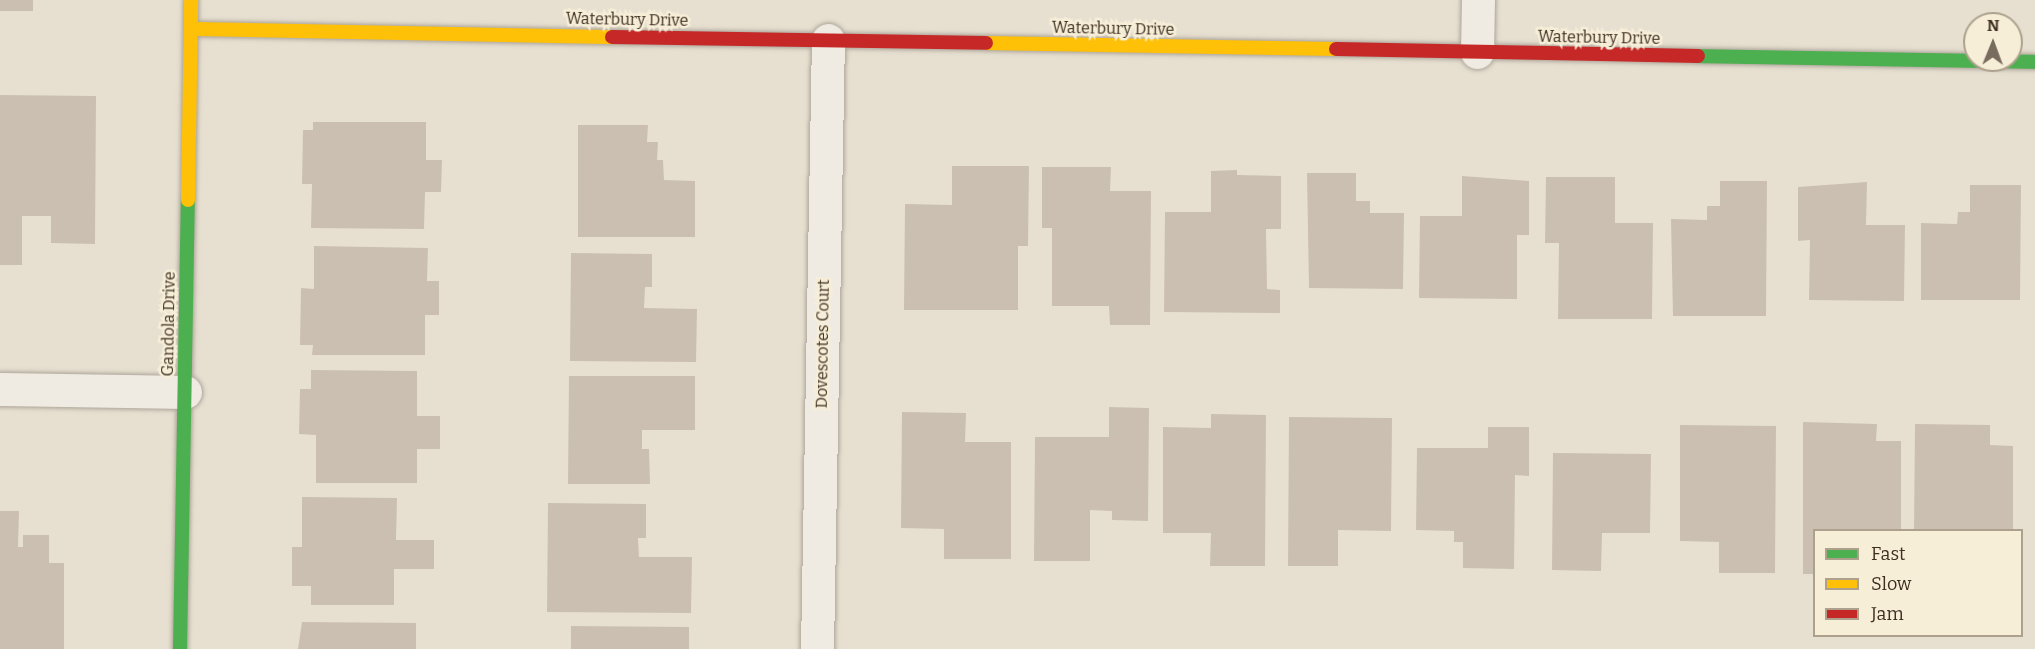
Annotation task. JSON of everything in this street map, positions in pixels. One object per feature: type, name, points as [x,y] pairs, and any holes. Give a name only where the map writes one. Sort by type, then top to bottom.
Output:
[{"type":"street","name":"Gandola Drive","points":[[180,649],[191,0]]},
{"type":"street","points":[[1477,52],[1478,0]]},
{"type":"street","name":"Waterbury Drive","points":[[191,29],[2035,63]]},
{"type":"street","name":"Dovescotes Court","points":[[817,649],[828,40]]},
{"type":"street","points":[[0,389],[185,392]]},
{"type":"building","points":[[0,0],[33,0],[33,11],[0,11]]},
{"type":"building","points":[[0,95],[96,96],[95,244],[51,243],[51,216],[22,216],[22,265],[0,265]]},
{"type":"building","points":[[313,122],[426,122],[426,160],[442,160],[441,192],[425,192],[424,229],[311,228],[312,184],[302,184],[303,130],[313,130]]},
{"type":"building","points":[[578,125],[648,125],[647,142],[658,142],[657,160],[663,160],[664,180],[695,181],[695,237],[578,237]]},
{"type":"building","points":[[952,166],[1029,166],[1028,246],[1018,246],[1018,310],[904,310],[905,204],[952,205]]},
{"type":"building","points":[[1042,167],[1111,167],[1110,191],[1151,191],[1150,325],[1110,325],[1109,306],[1052,306],[1052,228],[1042,228]]},
{"type":"building","points":[[1237,170],[1237,175],[1281,176],[1281,229],[1266,229],[1267,289],[1280,290],[1280,313],[1164,312],[1165,212],[1211,212],[1211,171]]},
{"type":"building","points":[[1307,173],[1356,173],[1356,201],[1370,201],[1370,213],[1404,213],[1403,289],[1309,288]]},
{"type":"building","points":[[1462,176],[1529,181],[1529,235],[1517,235],[1517,299],[1419,298],[1420,216],[1462,216]]},
{"type":"building","points":[[1546,177],[1615,177],[1615,223],[1653,223],[1652,319],[1558,319],[1559,243],[1545,243]]},
{"type":"building","points":[[1720,181],[1767,181],[1766,316],[1673,316],[1671,219],[1707,220],[1707,206],[1720,206]]},
{"type":"building","points":[[1867,182],[1866,225],[1905,225],[1904,301],[1809,300],[1810,240],[1798,241],[1798,187]]},
{"type":"building","points":[[1970,185],[2021,185],[2020,300],[1921,300],[1921,223],[1957,224],[1958,212],[1970,212]]},
{"type":"building","points":[[314,246],[428,248],[427,281],[439,281],[439,315],[425,315],[425,355],[312,355],[313,345],[300,345],[301,288],[314,289]]},
{"type":"building","points":[[571,253],[652,254],[652,287],[645,287],[644,308],[697,309],[696,362],[570,361]]},
{"type":"building","points":[[311,370],[417,371],[417,416],[440,416],[440,449],[417,449],[417,483],[316,483],[316,435],[299,434],[300,389],[311,389]]},
{"type":"building","points":[[569,376],[695,376],[695,430],[642,430],[642,449],[649,449],[650,484],[568,484]]},
{"type":"building","points":[[1109,407],[1149,408],[1148,521],[1112,520],[1112,511],[1090,510],[1090,561],[1034,561],[1035,437],[1109,437]]},
{"type":"building","points":[[902,412],[966,413],[965,442],[1011,442],[1011,559],[944,559],[944,529],[901,528]]},
{"type":"building","points":[[1211,414],[1266,415],[1265,566],[1210,566],[1211,533],[1163,533],[1163,427],[1211,428]]},
{"type":"building","points":[[1289,417],[1392,418],[1391,531],[1338,530],[1338,566],[1288,566]]},
{"type":"building","points":[[1803,422],[1877,424],[1876,441],[1901,441],[1901,529],[1813,529],[1813,574],[1803,574]]},
{"type":"building","points":[[1915,424],[1990,425],[1990,445],[2013,446],[2013,529],[1914,529]]},
{"type":"building","points":[[1680,425],[1776,426],[1775,573],[1719,573],[1719,542],[1680,541]]},
{"type":"building","points":[[1488,427],[1529,427],[1529,476],[1515,475],[1514,569],[1463,568],[1463,542],[1454,542],[1454,531],[1416,530],[1417,448],[1488,448]]},
{"type":"building","points":[[1553,453],[1651,454],[1650,533],[1602,533],[1601,571],[1552,570]]},
{"type":"building","points":[[302,497],[397,498],[396,540],[434,540],[434,569],[394,569],[394,605],[311,605],[311,586],[292,586],[292,547],[302,547]]},
{"type":"building","points":[[548,503],[646,504],[646,538],[638,538],[639,557],[692,557],[691,613],[547,612]]},
{"type":"building","points":[[0,511],[19,511],[18,547],[23,547],[23,535],[49,535],[49,563],[64,563],[64,649],[0,649]]},
{"type":"building","points":[[302,622],[416,623],[416,649],[298,649]]},
{"type":"building","points":[[571,626],[689,627],[689,649],[571,649]]},
{"type":"traffic: fast","points":[[1698,56],[2035,62]]},
{"type":"traffic: fast","points":[[180,649],[188,200]]},
{"type":"traffic: slow","points":[[188,200],[191,0]]},
{"type":"traffic: slow","points":[[191,29],[612,37]]},
{"type":"traffic: slow","points":[[986,43],[1336,49]]},
{"type":"traffic: jam","points":[[612,37],[986,43]]},
{"type":"traffic: jam","points":[[1336,49],[1698,56]]}]
